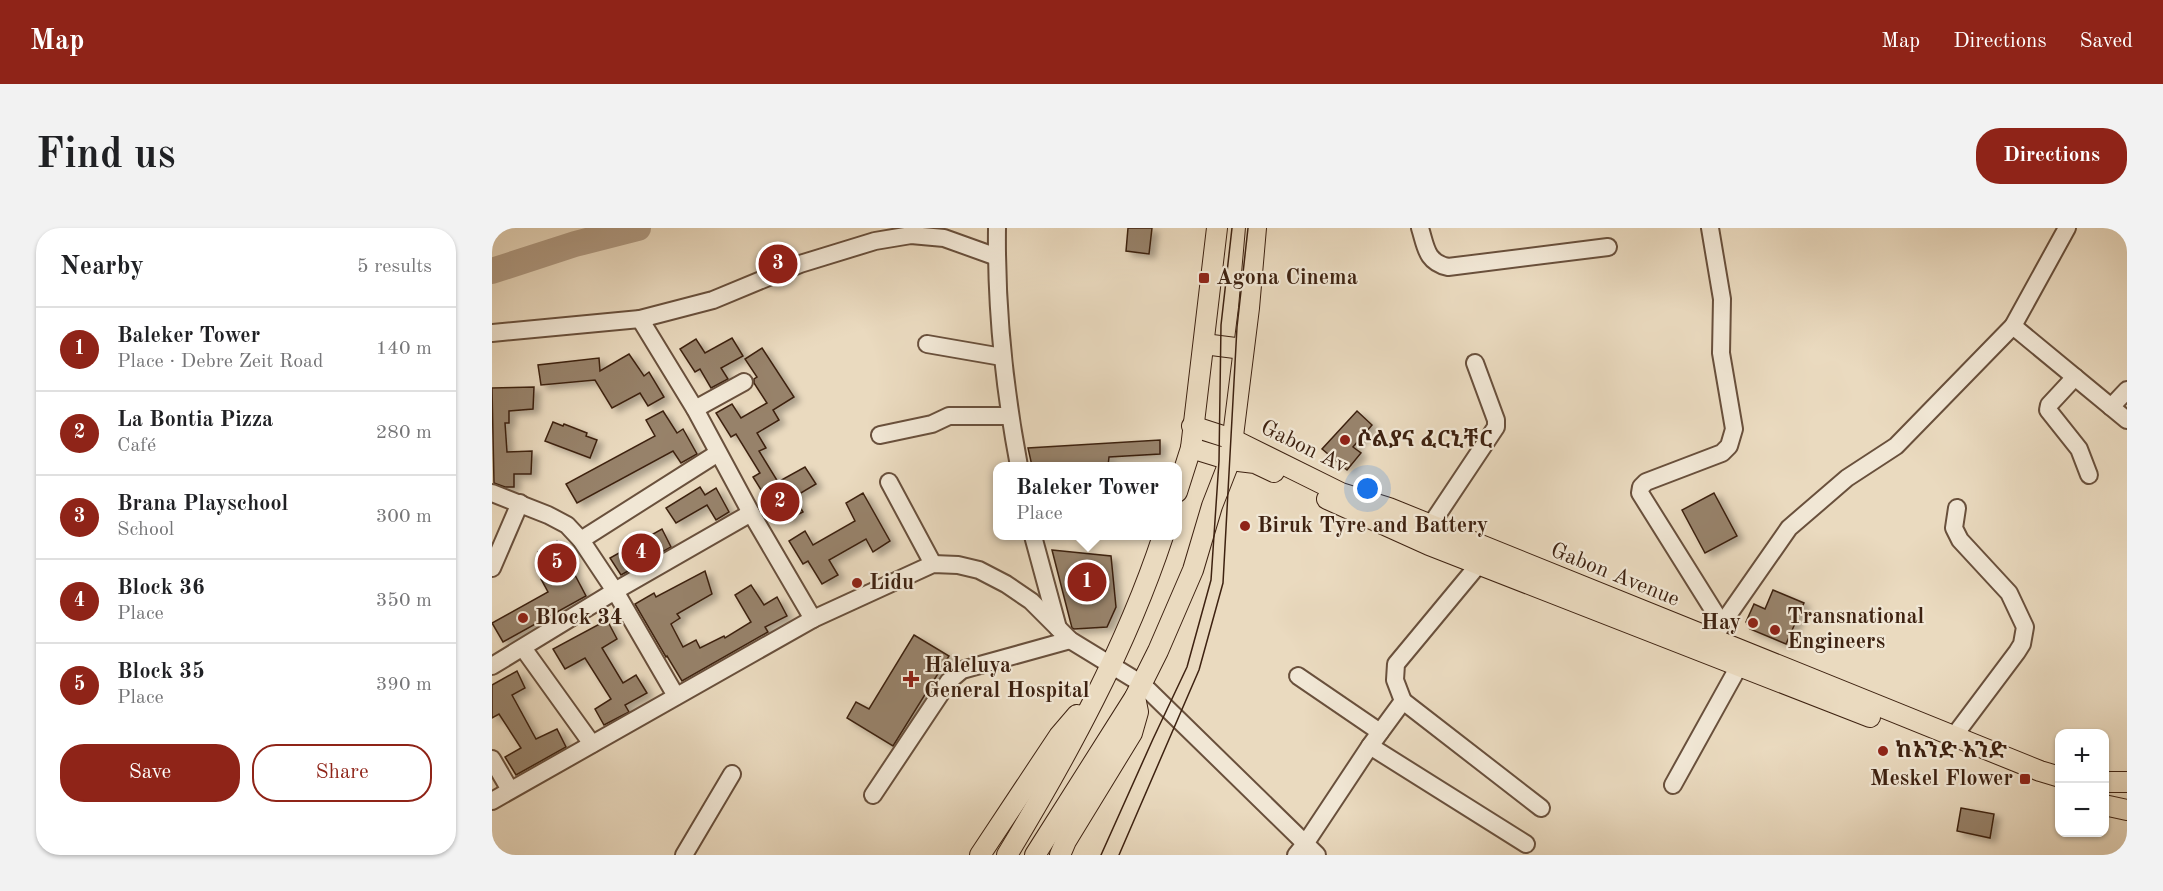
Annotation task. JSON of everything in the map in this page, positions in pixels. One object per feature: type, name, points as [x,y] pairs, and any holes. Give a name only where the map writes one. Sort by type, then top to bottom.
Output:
[{"type":"main road","points":[[1182,476],[1191,448],[1217,228]]},
{"type":"main road","points":[[1038,853],[1138,691],[1193,570],[1212,506],[1230,460],[1249,308],[1256,228]]},
{"type":"main road","points":[[1204,344],[1243,349]]},
{"type":"main road","name":"Gabon Av","points":[[1192,426],[1232,440],[1341,493],[1389,508]]},
{"type":"main road","name":"Gabon Av","points":[[1191,448],[1230,460],[1255,463],[1351,511],[1430,535]]},
{"type":"main road","name":"Gabon Avenue","points":[[1389,508],[1479,564],[1714,639],[1739,666],[2055,789]]},
{"type":"main road","name":"Gabon Avenue","points":[[1430,535],[1714,639],[2055,776]]},
{"type":"main road","points":[[1007,855],[1097,692],[1134,614],[1162,540]]},
{"type":"main road","points":[[1060,855],[1065,841],[1132,733],[1138,712],[1138,691]]},
{"type":"main road","points":[[980,855],[1059,736],[1097,692]]},
{"type":"main road","points":[[2109,782],[2127,782]]},
{"type":"main road","points":[[2109,807],[2127,810]]},
{"type":"main road","points":[[996,855],[1025,825]]},
{"type":"street","points":[[997,228],[1002,357],[1009,416],[1018,462]]},
{"type":"street","points":[[1420,228],[1430,258],[1438,265],[1448,267],[1608,247]]},
{"type":"street","points":[[1710,228],[1722,299],[1721,352],[1734,429],[1729,446],[1722,453],[1646,482],[1640,493],[1714,639],[1790,528],[1847,478],[1896,446],[2013,326],[2067,228]]},
{"type":"street","points":[[492,333],[640,319],[713,300],[800,264],[875,241],[911,236],[944,238],[997,257]]},
{"type":"street","points":[[640,319],[695,409],[751,513],[813,620]]},
{"type":"street","points":[[2013,326],[2127,420]]},
{"type":"street","points":[[927,344],[1002,357]]},
{"type":"street","points":[[1430,535],[1496,427],[1496,420],[1475,363]]},
{"type":"street","points":[[2075,377],[2049,405],[2048,410],[2050,416],[2079,449],[2089,475]]},
{"type":"street","points":[[695,409],[744,382]]},
{"type":"street","points":[[2111,407],[2127,390]]},
{"type":"street","points":[[880,435],[932,424],[949,416],[1009,416]]},
{"type":"street","points":[[581,540],[718,453]]},
{"type":"street","points":[[889,482],[933,564]]},
{"type":"street","points":[[492,493],[567,525],[581,540],[615,591],[676,696]]},
{"type":"street","points":[[492,568],[520,503]]},
{"type":"street","points":[[1954,736],[2017,652],[2022,644],[2025,627],[2009,593],[1960,540],[1954,528],[1958,508]]},
{"type":"street","points":[[492,666],[615,591],[751,513]]},
{"type":"street","points":[[1034,540],[1064,634]]},
{"type":"street","points":[[492,801],[813,620],[933,564],[958,565],[979,570],[1006,584],[1031,601],[1064,634],[1109,665],[1138,691],[1306,851],[1370,746],[1402,701]]},
{"type":"street","points":[[1479,564],[1396,664],[1395,680],[1402,701],[1541,808]]},
{"type":"street","points":[[873,795],[949,681],[962,670],[1064,634]]},
{"type":"street","points":[[523,648],[592,744]]},
{"type":"street","points":[[1673,785],[1739,666]]},
{"type":"street","points":[[1298,676],[1380,732]]},
{"type":"street","points":[[1370,746],[1526,844]]},
{"type":"street","points":[[492,759],[510,790]]},
{"type":"street","points":[[684,855],[732,774]]},
{"type":"building","points":[[1128,228],[1152,228],[1149,254],[1126,251]]},
{"type":"building","points":[[732,338],[743,356],[721,368],[728,379],[711,388],[700,369],[695,372],[680,349],[696,339],[705,353]]},
{"type":"building","points":[[762,348],[794,397],[773,410],[779,420],[757,433],[766,448],[759,451],[778,482],[805,467],[816,484],[794,497],[803,512],[787,520],[773,498],[768,501],[753,477],[760,473],[736,434],[731,437],[716,413],[732,404],[741,418],[767,403],[754,383],[757,377],[745,359]]},
{"type":"building","points":[[629,354],[644,376],[649,372],[664,397],[648,406],[640,393],[612,408],[595,380],[541,385],[538,365],[599,358],[600,371]]},
{"type":"building","points":[[534,387],[533,409],[509,411],[509,423],[505,423],[507,452],[532,451],[531,474],[514,474],[514,487],[505,487],[494,483],[492,388]]},
{"type":"building","points":[[663,411],[677,433],[683,429],[697,454],[681,463],[673,451],[577,503],[566,484],[655,436],[646,420]]},
{"type":"building","name":"ሶልያና ፈርኒቸር","points":[[1357,411],[1372,425],[1353,447],[1361,453],[1347,470],[1322,449]]},
{"type":"building","points":[[553,422],[587,433],[586,436],[597,440],[590,458],[545,441]]},
{"type":"building","points":[[1160,440],[1160,454],[1109,457],[1108,462],[1031,462],[1028,448]]},
{"type":"building","points":[[700,487],[705,495],[716,488],[729,512],[716,520],[707,505],[676,523],[666,508]]},
{"type":"building","points":[[863,493],[890,541],[873,552],[866,539],[829,560],[838,575],[822,584],[808,561],[803,564],[789,541],[805,531],[813,545],[855,521],[846,503]]},
{"type":"building","points":[[1714,493],[1737,536],[1705,553],[1682,510]]},
{"type":"building","points":[[662,529],[671,547],[621,575],[610,558]]},
{"type":"building","points":[[557,541],[586,596],[503,642],[492,623],[548,592],[541,579],[551,574],[538,552]]},
{"type":"building","points":[[1052,550],[1111,556],[1116,607],[1107,627],[1072,628]]},
{"type":"building","points":[[705,571],[712,594],[677,614],[680,618],[671,624],[683,647],[696,640],[700,648],[724,636],[725,638],[751,622],[735,595],[751,585],[764,605],[777,597],[787,616],[765,627],[768,632],[682,681],[635,604],[654,593],[656,597]]},
{"type":"building","points":[[1773,590],[1804,603],[1786,644],[1750,629],[1746,622],[1754,604],[1765,609]]},
{"type":"building","points":[[607,620],[617,639],[602,648],[623,683],[636,675],[647,693],[625,705],[629,712],[604,725],[595,709],[611,699],[585,658],[565,669],[553,649]]},
{"type":"building","name":"Haleluya General Hospital","points":[[914,635],[949,656],[893,746],[847,718],[856,702],[869,709]]},
{"type":"building","points":[[517,671],[525,688],[512,695],[536,739],[557,729],[566,747],[516,775],[505,757],[521,748],[499,714],[492,718],[492,685]]},
{"type":"building","points":[[1961,808],[1994,814],[1990,838],[1957,831]]},
{"type":"waterway","points":[[492,271],[575,244],[638,228]]},
{"type":"tram line","points":[[1101,855],[1187,667],[1211,580],[1219,461],[1221,325],[1232,228]]},
{"type":"tram line","points":[[1119,855],[1199,670],[1223,583],[1237,327],[1248,228]]},
{"type":"place","name":"Brana Playschool","points":[[778,264]]},
{"type":"place","name":"Agona Cinema","points":[[1204,278]]},
{"type":"place","name":"ሶልያና ፈርኒቸር","points":[[1345,440]]},
{"type":"place","name":"La Bontia Pizza","points":[[780,502]]},
{"type":"place","name":"Biruk Tyre and Battery","points":[[1245,526]]},
{"type":"place","name":"Block 36","points":[[641,553]]},
{"type":"place","name":"Block 35","points":[[557,563]]},
{"type":"place","name":"Baleker Tower","points":[[1087,582]]},
{"type":"place","name":"Lidu","points":[[857,583]]},
{"type":"place","name":"Block 34","points":[[523,618]]},
{"type":"place","name":"Hay","points":[[1753,623]]},
{"type":"place","name":"Transnational Engineers","points":[[1775,630]]},
{"type":"place","name":"Haleluya General Hospital","points":[[911,679]]},
{"type":"place","name":"ከአንድ አንድ","points":[[1883,751]]},
{"type":"place","name":"Meskel Flower","points":[[2025,779]]}]
